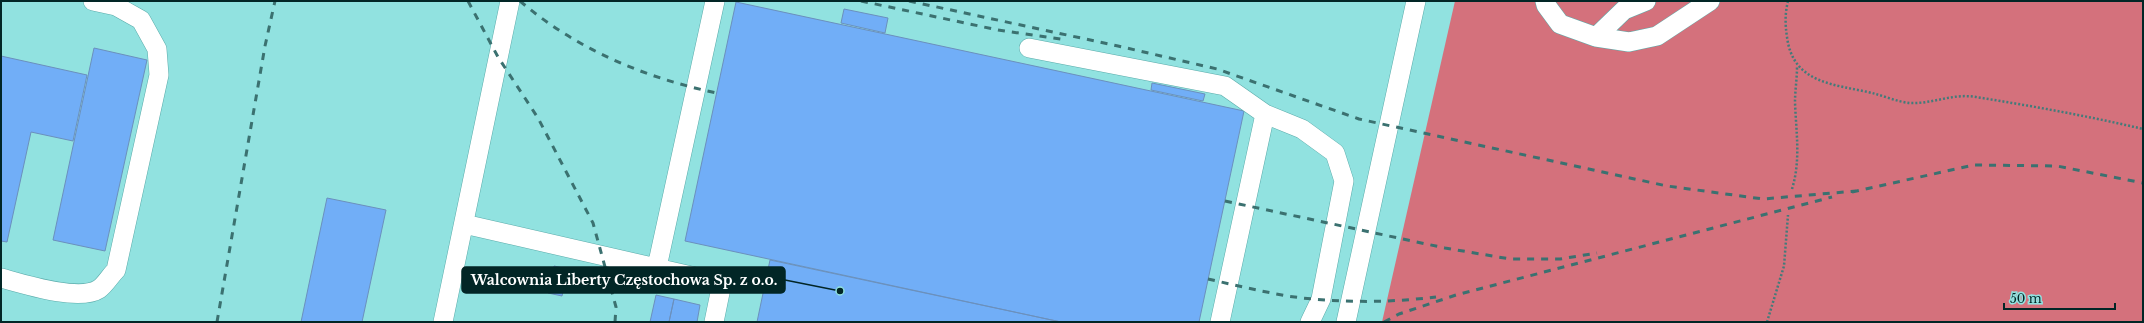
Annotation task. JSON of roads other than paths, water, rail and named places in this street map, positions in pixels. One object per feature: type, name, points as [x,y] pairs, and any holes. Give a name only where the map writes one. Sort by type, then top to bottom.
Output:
[{"type":"street","points":[[1,278],[45,290],[76,294],[98,289],[116,270],[159,75],[157,49],[141,20],[116,6],[93,1]]},
{"type":"street","points":[[443,322],[510,1]]},
{"type":"street","points":[[657,267],[715,1]]},
{"type":"street","points":[[1346,322],[1416,1]]},
{"type":"street","points":[[1545,1],[1546,5],[1560,24],[1596,37],[1630,42],[1657,36],[1709,1]]},
{"type":"street","points":[[1596,37],[1624,10],[1646,1]]},
{"type":"street","points":[[1029,48],[1225,86],[1265,114],[1302,129],[1335,153],[1344,181],[1321,299],[1310,322]]},
{"type":"street","points":[[1220,322],[1265,114]]},
{"type":"street","points":[[464,224],[722,283],[714,322]]},
{"type":"railway","points":[[217,322],[265,46],[275,1]]},
{"type":"railway","points":[[468,1],[498,57],[538,118],[593,223],[616,307],[615,322]]},
{"type":"railway","points":[[520,1],[564,34],[612,59],[664,79],[717,93]]},
{"type":"railway","points":[[861,1],[998,30],[1067,40]]},
{"type":"railway","points":[[909,1],[1217,69],[1359,119],[1667,186],[1763,199],[1856,191]]},
{"type":"railway","points":[[1852,192],[1974,165],[2057,166],[2143,183]]},
{"type":"railway","points":[[1384,322],[1399,314],[1456,295],[1832,197]]},
{"type":"railway","points":[[1225,201],[1445,248],[1510,259],[1560,259],[1597,253]]},
{"type":"railway","points":[[1208,279],[1287,296],[1324,300],[1380,301],[1436,297]]},
{"type":"place","name":"Walcownia Liberty Częstochowa Sp. z o.o.","points":[[840,291]]}]
